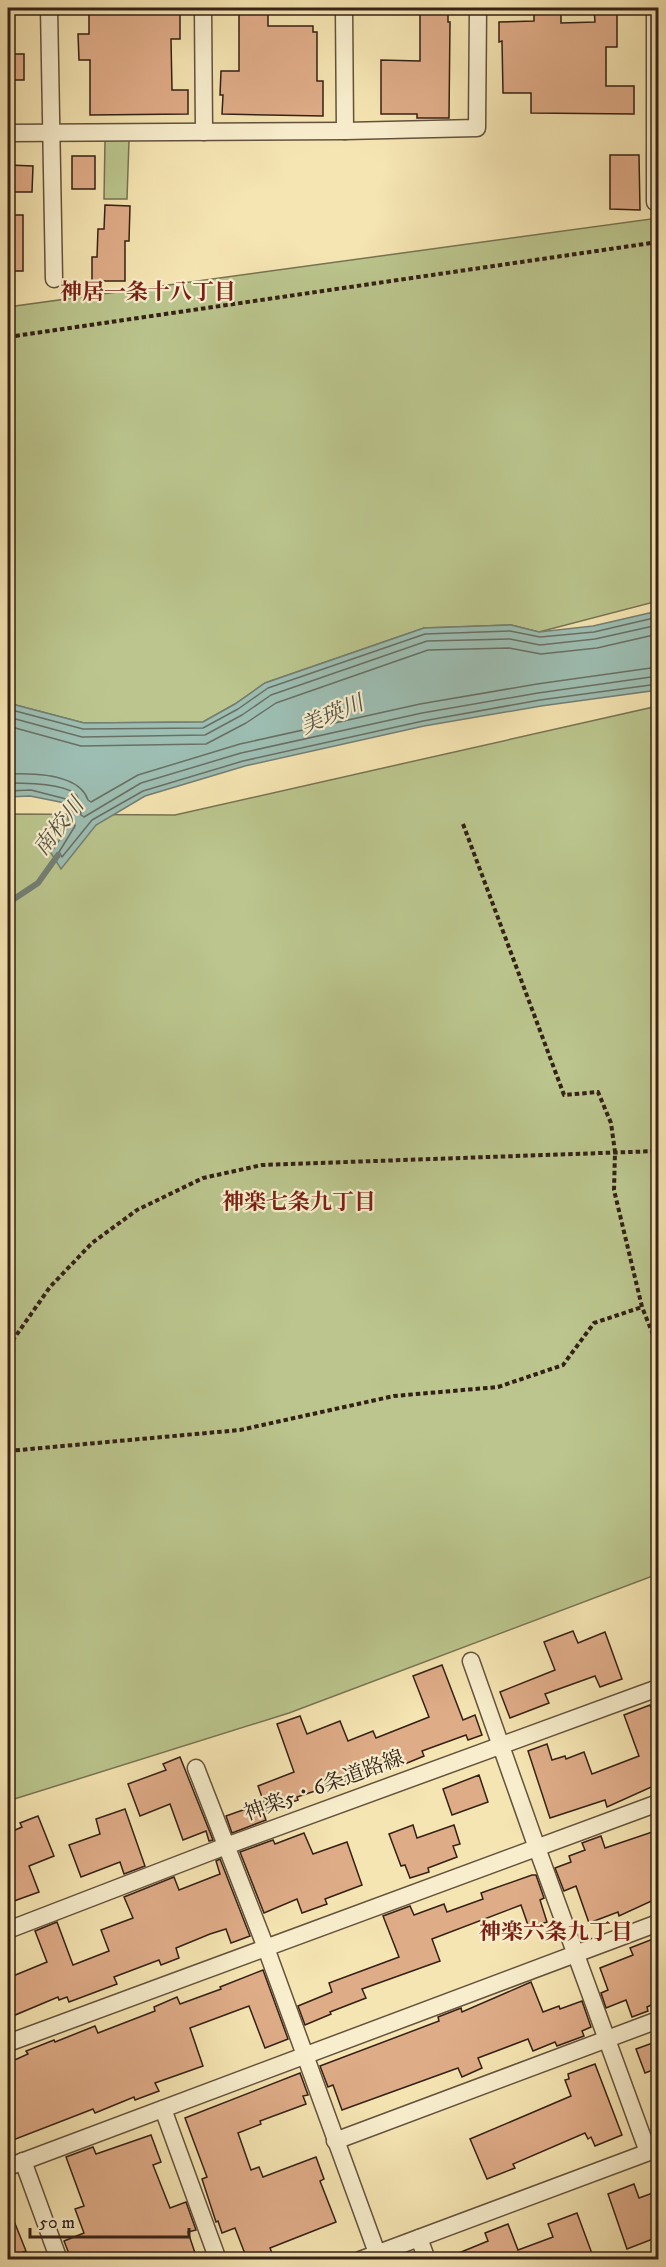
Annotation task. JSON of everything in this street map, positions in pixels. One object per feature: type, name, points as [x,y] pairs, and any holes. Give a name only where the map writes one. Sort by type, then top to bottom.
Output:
[{"type":"street","points":[[49,8],[54,279]]},
{"type":"street","points":[[203,8],[204,132]]},
{"type":"street","points":[[344,8],[345,131]]},
{"type":"street","points":[[8,133],[477,128],[478,8]]},
{"type":"street","points":[[655,8],[655,202]]},
{"type":"street","points":[[360,2259],[653,2150],[606,2039],[471,1661]]},
{"type":"street","name":"神楽5・6条道路線","points":[[8,1930],[226,1846],[658,1688]]},
{"type":"street","points":[[196,1768],[266,1948],[377,2253]]},
{"type":"street","points":[[8,2043],[658,1803]]},
{"type":"street","points":[[59,2259],[15,2164],[658,1923]]},
{"type":"street","points":[[335,2141],[658,2020]]},
{"type":"street","points":[[163,2109],[218,2259]]},
{"type":"street","points":[[419,2238],[427,2259]]},
{"type":"path","points":[[8,337],[658,242]]},
{"type":"path","points":[[464,824],[564,1095],[598,1092],[611,1124],[615,1152],[614,1190],[642,1306],[658,1347]]},
{"type":"path","points":[[8,1347],[50,1287],[92,1243],[137,1210],[203,1178],[262,1165],[658,1151]]},
{"type":"path","points":[[8,1451],[240,1430],[394,1396],[498,1387],[563,1365],[594,1323],[642,1306]]},
{"type":"green space","points":[[105,140],[129,140],[127,199],[104,199]]},
{"type":"green space","points":[[658,218],[658,601],[539,632],[511,625],[424,628],[265,683],[235,704],[203,722],[84,723],[8,703],[8,307]]},
{"type":"green space","points":[[658,706],[658,1574],[289,1713],[8,1801],[8,814],[175,815]]},
{"type":"water","name":"美瑛川","points":[[658,611],[658,690],[541,706],[424,726],[245,766],[145,796],[96,825],[61,869],[51,853],[69,825],[65,803],[30,796],[8,797],[8,703],[84,723],[203,722],[235,704],[265,683],[424,628],[511,625],[539,632],[593,626]]},
{"type":"building","points":[[89,8],[180,8],[180,39],[171,39],[172,90],[188,90],[188,114],[90,115],[90,60],[79,60],[78,34],[89,34]]},
{"type":"building","points":[[420,8],[448,8],[448,22],[450,22],[449,118],[417,118],[417,114],[381,114],[381,60],[420,61]]},
{"type":"building","points":[[534,8],[561,8],[561,23],[595,22],[594,8],[617,8],[617,47],[606,47],[606,86],[634,86],[634,114],[531,113],[531,93],[503,93],[502,41],[499,42],[499,22],[534,21]]},
{"type":"building","points":[[239,13],[268,13],[268,26],[313,26],[313,32],[317,32],[317,81],[323,81],[323,116],[222,114],[221,71],[239,71]]},
{"type":"building","points":[[8,54],[24,54],[24,80],[8,80]]},
{"type":"building","points":[[610,155],[639,155],[640,210],[610,209]]},
{"type":"building","points":[[72,156],[95,156],[95,189],[72,189]]},
{"type":"building","points":[[8,165],[33,166],[32,192],[8,192]]},
{"type":"building","points":[[105,205],[130,206],[129,241],[125,241],[125,281],[92,281],[92,257],[97,257],[98,229],[104,229]]},
{"type":"building","points":[[8,215],[23,215],[23,271],[8,271]]},
{"type":"building","points":[[573,1631],[578,1643],[605,1632],[622,1679],[600,1687],[595,1676],[545,1694],[549,1703],[510,1718],[500,1692],[555,1670],[544,1642]]},
{"type":"building","points":[[442,1665],[463,1720],[475,1715],[482,1735],[468,1740],[466,1735],[422,1751],[424,1756],[400,1766],[397,1757],[350,1776],[344,1779],[345,1781],[297,1797],[298,1800],[267,1811],[258,1786],[294,1772],[277,1724],[300,1716],[307,1734],[340,1721],[348,1741],[373,1731],[376,1738],[429,1717],[413,1676]]},
{"type":"building","points":[[650,1705],[658,1727],[658,1784],[607,1807],[605,1800],[550,1818],[528,1751],[547,1744],[552,1760],[565,1756],[566,1759],[584,1752],[592,1774],[639,1756],[624,1715]]},
{"type":"building","points":[[180,1757],[213,1840],[209,1841],[206,1831],[183,1840],[170,1804],[140,1816],[128,1784],[166,1770],[163,1764]]},
{"type":"building","points":[[479,1775],[488,1802],[452,1815],[443,1789]]},
{"type":"building","points":[[260,1804],[266,1820],[232,1833],[226,1816]]},
{"type":"building","points":[[125,1809],[145,1866],[124,1874],[120,1862],[81,1877],[69,1845],[100,1834],[96,1819]]},
{"type":"building","points":[[38,1816],[54,1856],[29,1866],[39,1892],[14,1901],[8,1884],[8,1833],[22,1827],[20,1823]]},
{"type":"building","points":[[413,1825],[417,1838],[454,1825],[460,1844],[453,1846],[457,1857],[428,1868],[429,1872],[410,1878],[405,1865],[401,1866],[389,1834]]},
{"type":"building","points":[[658,1830],[658,1898],[619,1916],[618,1912],[589,1923],[576,1886],[564,1891],[555,1868],[571,1862],[569,1856],[585,1850],[582,1843],[601,1836],[605,1848]]},
{"type":"building","points":[[304,1833],[313,1854],[347,1842],[362,1885],[325,1899],[327,1904],[302,1913],[297,1899],[264,1913],[240,1852],[273,1840],[275,1844]]},
{"type":"building","points":[[220,1859],[250,1936],[231,1943],[226,1929],[210,1934],[176,1948],[179,1958],[161,1965],[159,1960],[114,1977],[117,1984],[69,2002],[67,1997],[59,2000],[58,1997],[8,2018],[8,1978],[47,1962],[35,1931],[57,1922],[73,1965],[109,1951],[101,1930],[133,1918],[124,1897],[174,1877],[179,1890],[220,1874],[216,1861]]},
{"type":"building","points":[[536,1875],[544,1898],[540,1900],[547,1922],[529,1928],[521,1905],[432,1939],[440,1961],[362,1989],[366,1998],[305,2025],[298,2006],[332,1992],[329,1983],[399,1957],[383,1916],[410,1906],[414,1915],[444,1904],[447,1912],[483,1899],[481,1893]]},
{"type":"building","points":[[658,1937],[658,2002],[647,2007],[648,2011],[632,2017],[626,2000],[606,2008],[601,1993],[608,1990],[600,1968],[633,1955],[630,1948]]},
{"type":"building","points":[[263,1970],[288,2039],[265,2048],[249,2006],[190,2028],[203,2066],[155,2083],[159,2091],[135,2100],[134,2097],[95,2113],[93,2109],[8,2142],[8,2063],[28,2054],[26,2051],[54,2040],[55,2042],[95,2026],[98,2033],[155,2011],[154,2007],[177,1997],[180,2004]]},
{"type":"building","points":[[531,1982],[543,2012],[582,2001],[591,2027],[582,2031],[584,2036],[557,2046],[555,2042],[533,2051],[528,2039],[478,2058],[482,2068],[462,2077],[458,2068],[342,2110],[333,2085],[328,2087],[320,2066],[439,2021],[438,2017],[461,2008],[462,2012]]},
{"type":"building","points":[[658,2041],[658,2068],[645,2073],[636,2049]]},
{"type":"building","points":[[595,2064],[622,2135],[595,2146],[591,2137],[588,2139],[585,2133],[513,2164],[515,2168],[487,2179],[470,2139],[571,2096],[565,2080],[569,2079],[568,2074]]},
{"type":"building","points":[[300,2073],[308,2095],[303,2096],[306,2104],[260,2121],[261,2124],[238,2133],[251,2170],[259,2167],[263,2177],[316,2157],[324,2179],[320,2181],[336,2222],[270,2248],[273,2256],[264,2259],[247,2259],[235,2228],[222,2233],[218,2221],[216,2222],[202,2179],[207,2177],[185,2118]]},
{"type":"building","points":[[151,2135],[161,2162],[153,2165],[170,2208],[186,2202],[196,2230],[188,2232],[197,2259],[71,2259],[64,2241],[84,2233],[75,2209],[84,2206],[66,2157],[93,2147],[96,2154]]},
{"type":"building","points":[[634,2184],[639,2198],[658,2191],[658,2237],[627,2249],[608,2194]]},
{"type":"building","points":[[8,2206],[26,2251],[8,2258]]},
{"type":"building","points":[[577,2213],[594,2259],[444,2259],[488,2241],[485,2233],[508,2224],[518,2250],[553,2237],[548,2224]]},
{"type":"waterway","name":"南校川","points":[[8,903],[38,883],[58,855]]},
{"type":"district","name":"神居一条十八丁目","points":[[148,292]]},
{"type":"district","name":"神楽七条九丁目","points":[[299,1202]]},
{"type":"district","name":"神楽六条九丁目","points":[[556,1932]]}]
